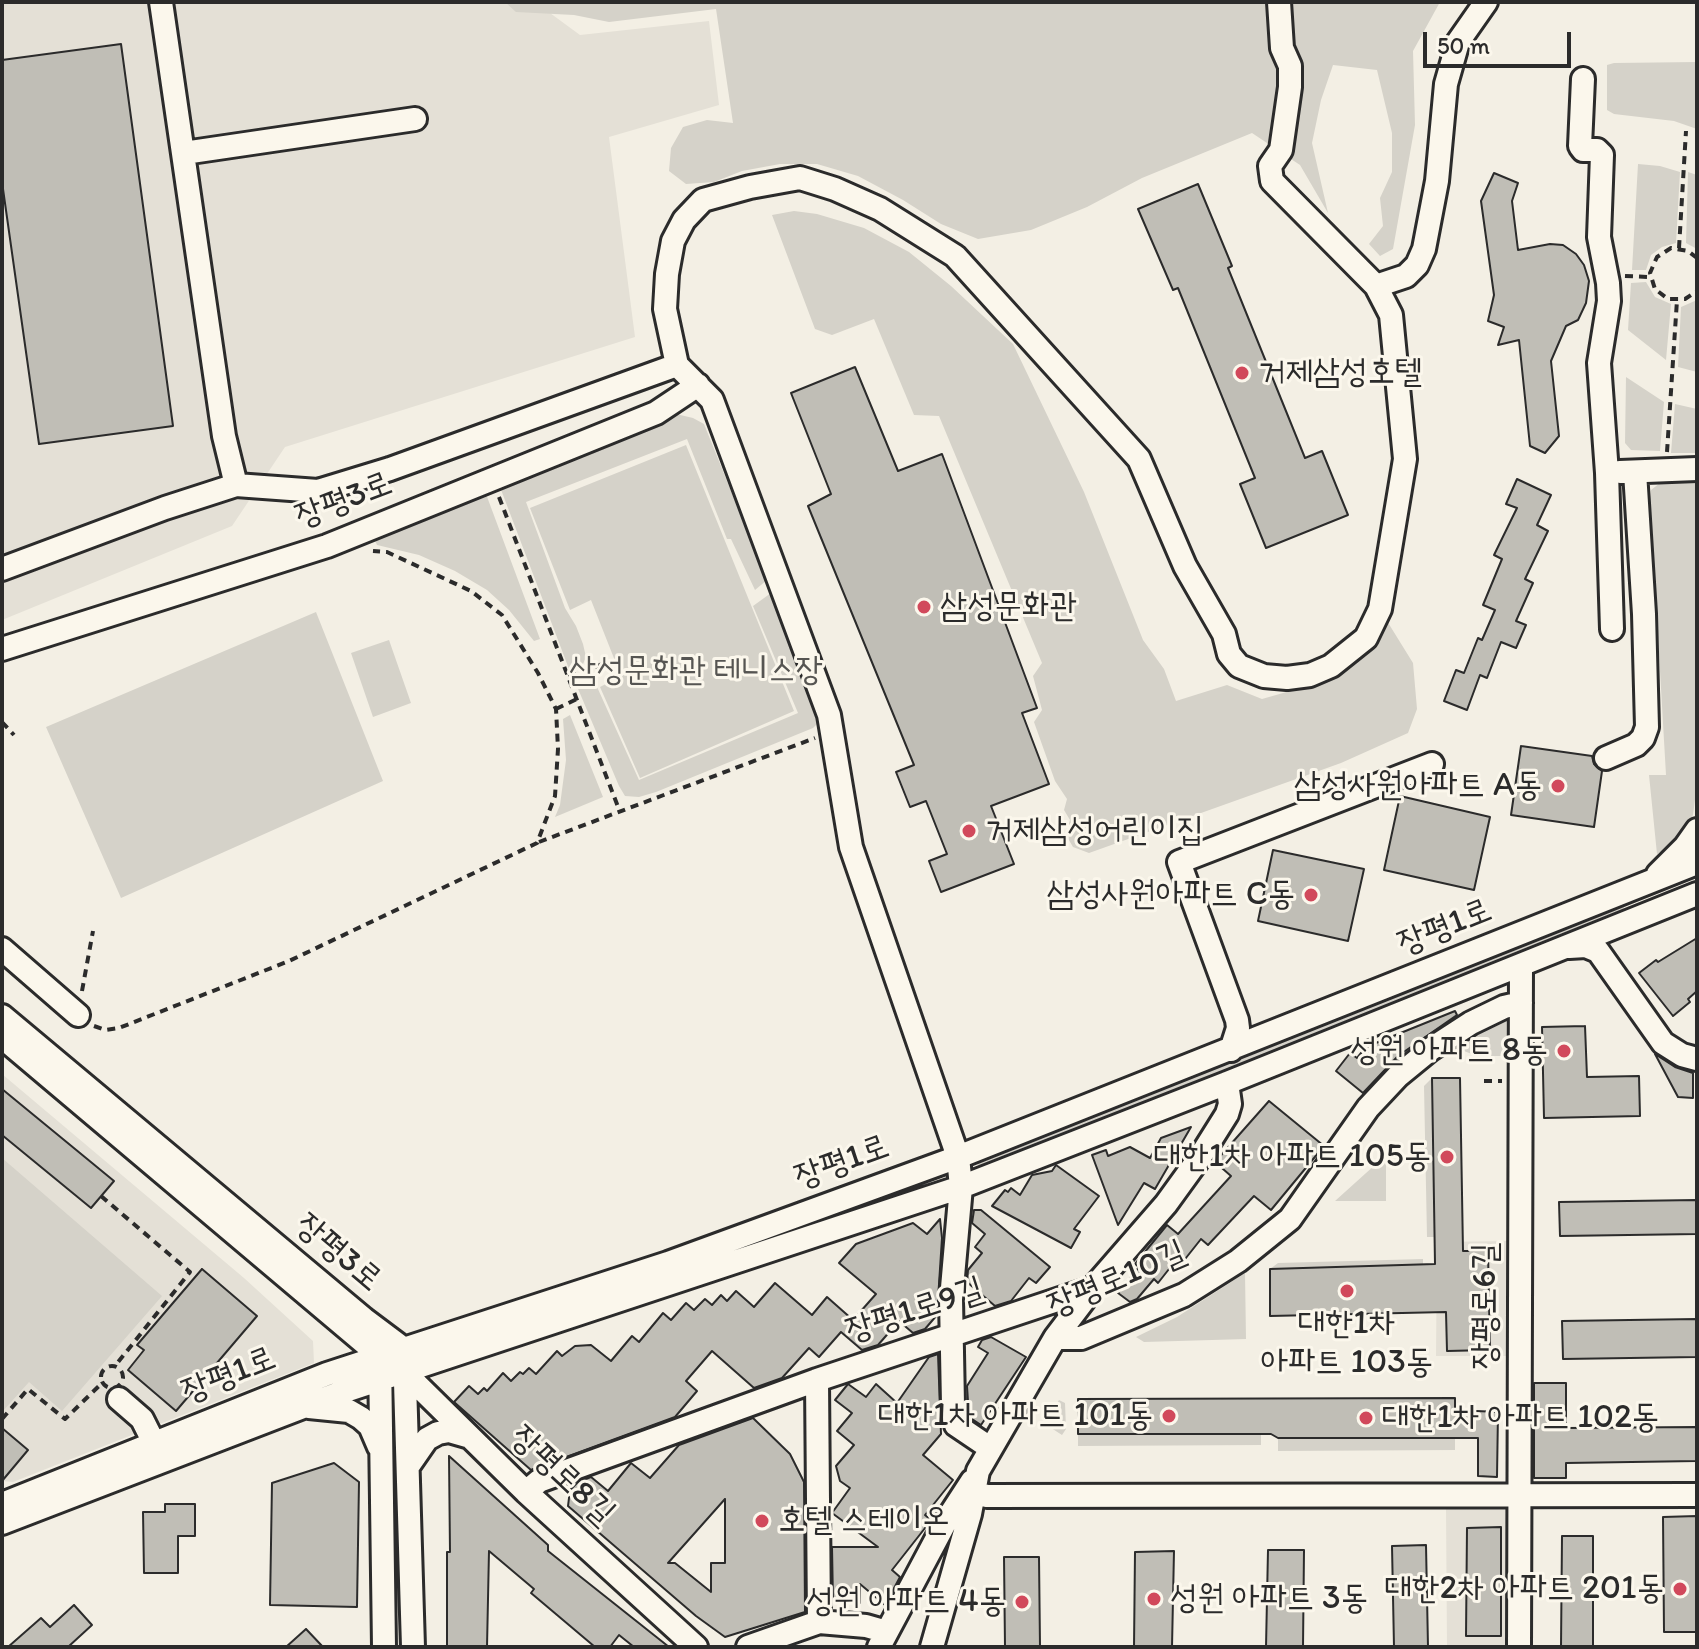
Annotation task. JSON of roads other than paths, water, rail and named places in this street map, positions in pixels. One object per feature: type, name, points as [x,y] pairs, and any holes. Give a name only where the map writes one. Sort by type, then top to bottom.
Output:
[{"type":"street","points":[[161,2],[224,436],[236,485]]},
{"type":"street","points":[[990,1448],[956,1425],[951,1299],[961,1187],[958,1157],[851,847],[824,700],[712,400],[677,365],[665,309],[673,241],[684,220],[703,200],[800,178],[880,209],[955,256],[1139,459],[1185,566],[1224,634],[1229,654],[1239,666],[1264,676],[1287,678],[1310,675],[1352,652],[1366,638],[1380,609],[1405,459],[1391,315],[1376,286],[1272,181],[1270,166],[1281,150],[1290,87],[1290,66],[1280,35],[1279,2]]},
{"type":"street","points":[[1376,286],[1406,276],[1417,265],[1424,249],[1437,181],[1446,84],[1458,42],[1486,2]]},
{"type":"street","points":[[1583,79],[1580,146],[1583,150],[1597,150],[1602,155],[1599,237],[1609,301],[1599,363],[1607,473],[1612,629]]},
{"type":"street","points":[[184,153],[415,119]]},
{"type":"street","points":[[2,569],[236,485],[318,491],[390,469],[677,365]]},
{"type":"street","name":"장평3로","points":[[4,650],[327,546],[656,413],[698,385]]},
{"type":"street","points":[[1607,473],[1697,469]]},
{"type":"street","points":[[1606,758],[1636,745],[1647,727],[1635,472]]},
{"type":"street","points":[[1183,860],[1432,764]]},
{"type":"street","points":[[1647,883],[1685,847],[1697,830]]},
{"type":"street","points":[[1183,860],[1247,1016],[1257,1027],[1271,1034]]},
{"type":"street","points":[[1183,860],[1237,1020],[1238,1028],[1231,1050]]},
{"type":"street","name":"장평1로","points":[[405,1360],[958,1157],[1697,863]]},
{"type":"street","name":"장평1로","points":[[8,1508],[159,1452],[304,1407],[380,1368],[961,1187],[1697,894]]},
{"type":"street","points":[[1668,906],[1697,903]]},
{"type":"street","points":[[1564,948],[1586,946],[1598,951],[1663,1043],[1682,1055],[1697,1059]]},
{"type":"street","points":[[2,949],[78,1015]]},
{"type":"street","name":"장평로6길","points":[[1519,1647],[1521,965]]},
{"type":"street","name":"장평로10길","points":[[932,1647],[977,1482],[990,1448],[1055,1338],[1081,1338],[1184,1295],[1238,1261],[1290,1219],[1368,1108],[1398,1076],[1431,1049],[1471,1023],[1504,1007],[1521,1003]]},
{"type":"street","name":"장평3로","points":[[2,1016],[364,1319],[405,1360]]},
{"type":"street","name":"장평3로","points":[[2,1037],[380,1368]]},
{"type":"street","points":[[1055,1338],[1093,1288],[1166,1204],[1207,1146],[1230,1104],[1227,1083]]},
{"type":"street","name":"장평1로9길","points":[[526,1492],[539,1481],[817,1380],[1093,1288]]},
{"type":"street","points":[[405,1360],[413,1647]]},
{"type":"street","name":"장평로8길","points":[[405,1360],[470,1437],[696,1647]]},
{"type":"street","points":[[380,1368],[384,1647]]},
{"type":"street","name":"장평1로","points":[[159,1452],[327,1374],[380,1368]]},
{"type":"street","points":[[817,1380],[819,1622]]},
{"type":"street","points":[[119,1399],[142,1419],[159,1452]]},
{"type":"street","points":[[304,1407],[349,1411],[361,1418],[371,1428],[382,1456]]},
{"type":"street","points":[[409,1465],[427,1439],[438,1433],[449,1431],[470,1437]]},
{"type":"street","points":[[748,1647],[819,1622],[866,1626],[883,1640],[946,1521],[977,1482],[987,1496],[1697,1495]]},
{"type":"place","name":"거제삼성호텔","points":[[1242,373]]},
{"type":"place","name":"삼성문화관","points":[[924,607]]},
{"type":"place","name":"삼성사원아파트 A동","points":[[1558,786]]},
{"type":"place","name":"거제삼성어린이집","points":[[969,831]]},
{"type":"place","name":"삼성사원아파트 C동","points":[[1311,895]]},
{"type":"place","name":"성원 아파트 8동","points":[[1564,1051]]},
{"type":"place","name":"대한1차 아파트 105동","points":[[1447,1157]]},
{"type":"place","name":"대한1차 아파트 103동","points":[[1347,1291]]},
{"type":"place","name":"대한1차 아파트 101동","points":[[1169,1416]]},
{"type":"place","name":"대한1차 아파트 102동","points":[[1366,1418]]},
{"type":"place","name":"호텔 스테이온","points":[[762,1521]]},
{"type":"place","name":"대한2차 아파트 201동","points":[[1680,1589]]},
{"type":"place","name":"성원 아파트 3동","points":[[1154,1599]]},
{"type":"place","name":"성원 아파트 4동","points":[[1022,1602]]},
{"type":"park label","name":"삼성문화관 테니스장","points":[[696,671]]}]
